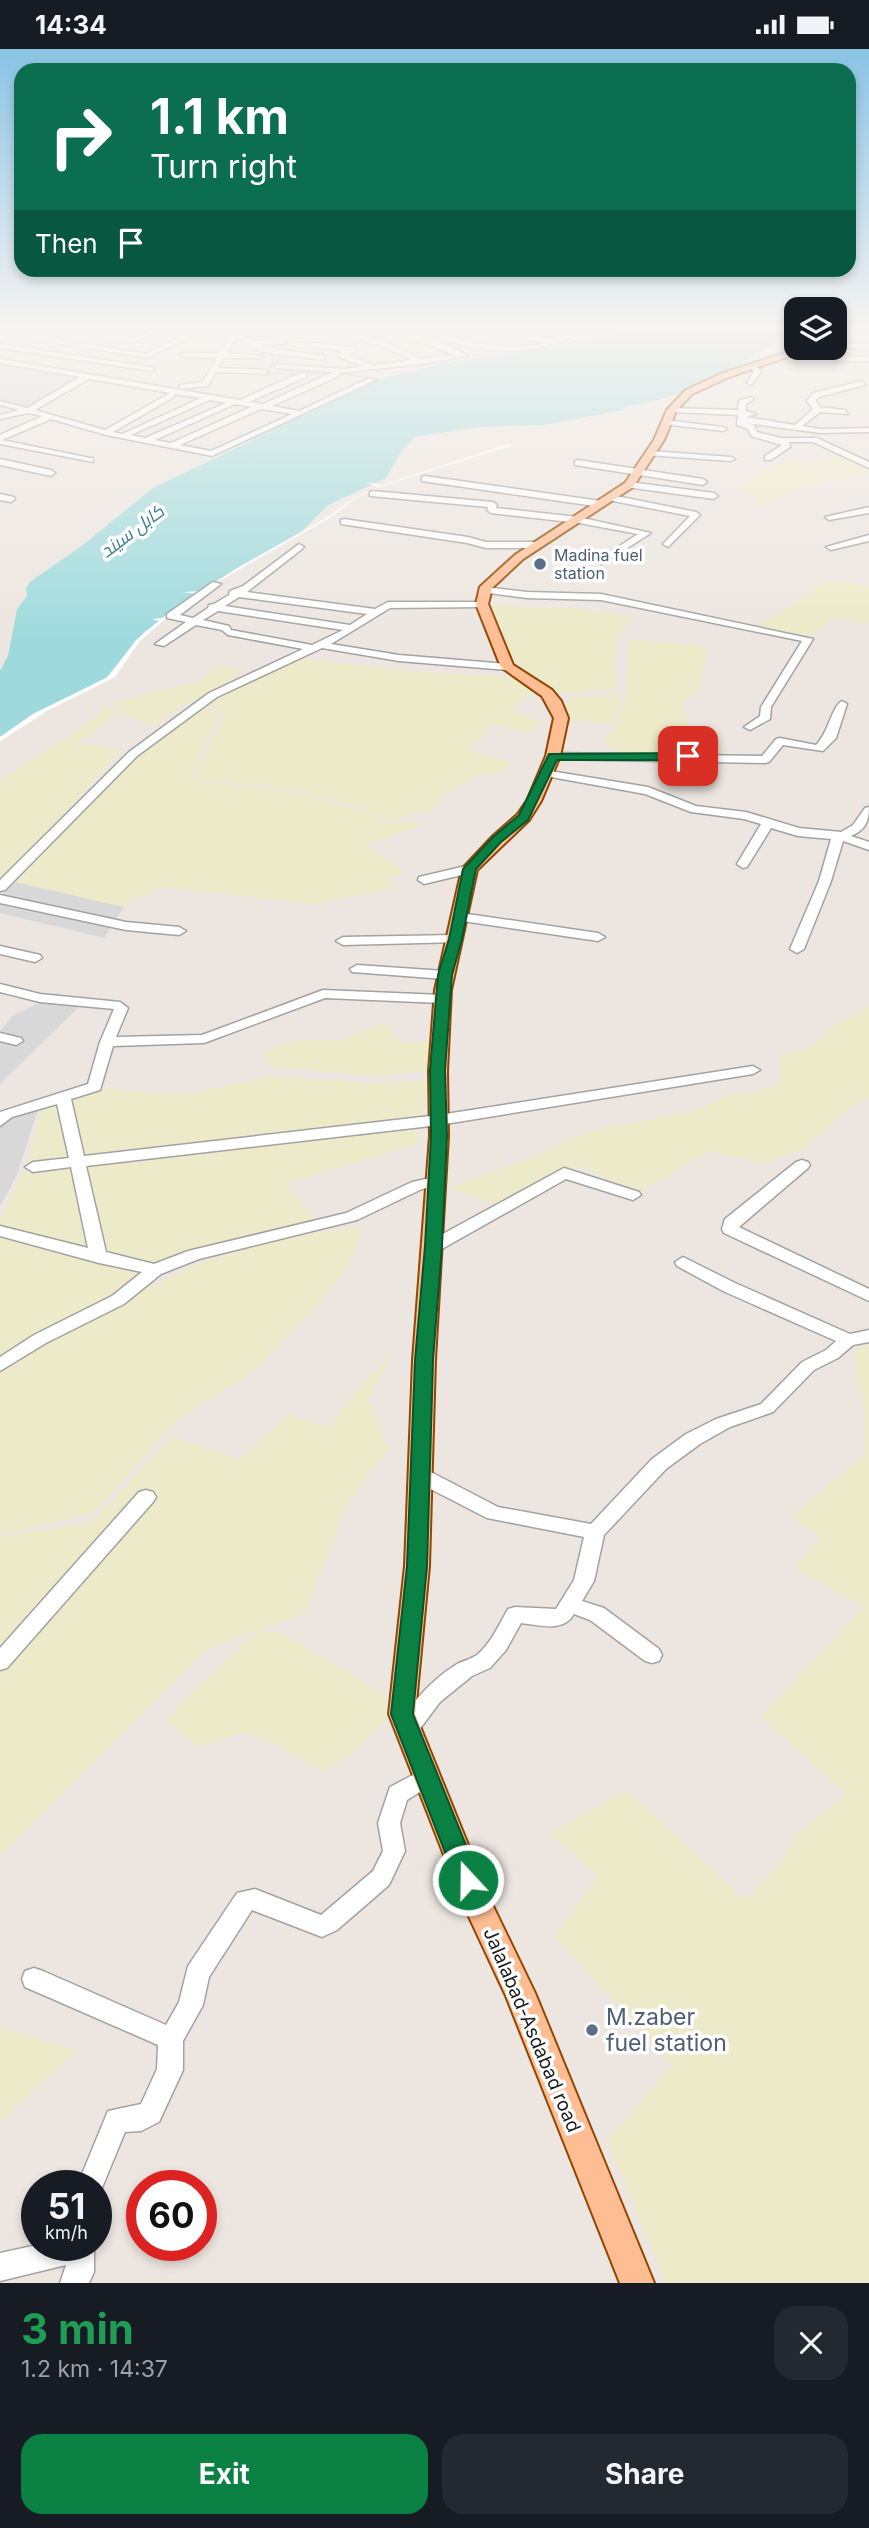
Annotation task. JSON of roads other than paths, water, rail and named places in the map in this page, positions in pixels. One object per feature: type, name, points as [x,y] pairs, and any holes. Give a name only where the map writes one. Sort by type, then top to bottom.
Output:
[{"type":"main road","points":[[470,869],[497,840],[524,817],[534,801],[548,765],[561,718],[555,701],[537,685],[508,667],[483,597],[489,582],[519,557],[606,501],[644,468],[661,432]]},
{"type":"main road","name":"Jalalabad-Asdabad road","points":[[470,869],[456,939],[445,975],[442,999],[438,1070],[439,1120],[425,1344],[417,1566],[402,1714],[478,1906],[520,1993],[637,2283]]},
{"type":"street","points":[[0,440],[16,432]]},
{"type":"street","points":[[122,436],[130,432]]},
{"type":"street","points":[[146,441],[166,432]]},
{"type":"street","points":[[172,446],[204,432]]},
{"type":"street","points":[[106,433],[212,454],[258,432]]},
{"type":"street","points":[[753,432],[781,440],[803,438],[815,441],[867,463]]},
{"type":"street","points":[[815,441],[823,437],[825,432]]},
{"type":"street","points":[[0,440],[90,460]]},
{"type":"street","points":[[768,458],[787,445],[781,440]]},
{"type":"street","points":[[644,468],[731,459]]},
{"type":"street","points":[[580,460],[644,468],[703,482]]},
{"type":"street","points":[[0,462],[51,473]]},
{"type":"street","points":[[644,468],[714,496]]},
{"type":"street","points":[[425,479],[696,515],[668,544]]},
{"type":"street","points":[[373,494],[493,505],[491,510],[577,520],[646,533],[602,561]]},
{"type":"street","points":[[0,497],[11,499]]},
{"type":"street","points":[[830,517],[869,510]]},
{"type":"street","points":[[344,522],[486,545],[538,545]]},
{"type":"street","points":[[831,547],[869,538]]},
{"type":"street","points":[[160,644],[237,594],[299,547]]},
{"type":"street","points":[[376,612],[237,594],[215,587],[171,616],[225,628],[228,632],[315,647],[399,659],[508,667]]},
{"type":"street","points":[[246,587],[388,605],[527,595],[601,597],[808,639],[766,707],[766,717],[750,727]]},
{"type":"street","points":[[192,603],[352,628]]},
{"type":"street","points":[[0,887],[133,754],[213,695],[352,628],[388,605]]},
{"type":"street","points":[[548,765],[688,756],[737,761],[765,759],[780,741],[819,749],[830,739],[842,703]]},
{"type":"street","points":[[548,765],[648,791],[672,802],[747,816],[797,832],[838,836],[869,846]]},
{"type":"street","points":[[838,836],[859,829],[869,811]]},
{"type":"street","points":[[743,864],[767,824]]},
{"type":"street","points":[[797,949],[825,881],[838,836]]},
{"type":"street","points":[[0,867],[17,871]]},
{"type":"street","points":[[424,880],[470,869]]},
{"type":"street","points":[[0,899],[126,926],[179,931]]},
{"type":"street","points":[[461,917],[598,937]]},
{"type":"street","points":[[342,941],[456,939]]},
{"type":"street","points":[[0,950],[35,958]]},
{"type":"street","points":[[357,969],[445,975]]},
{"type":"street","points":[[0,986],[40,998],[118,1006],[95,1087],[7,1114],[0,1121]]},
{"type":"street","points":[[107,1042],[204,1039],[323,994],[442,999]]},
{"type":"street","points":[[0,1037],[16,1041]]},
{"type":"street","points":[[33,1167],[439,1120],[753,1070]]},
{"type":"street","points":[[63,1098],[99,1258]]},
{"type":"street","points":[[802,1165],[731,1223],[730,1229],[869,1296]]},
{"type":"street","points":[[433,1246],[564,1173],[633,1195]]},
{"type":"street","points":[[0,1365],[40,1339],[118,1300],[155,1271],[194,1255],[351,1217],[418,1185],[435,1182]]},
{"type":"street","points":[[0,1231],[155,1271]]},
{"type":"street","points":[[683,1262],[729,1287],[848,1340]]},
{"type":"street","points":[[408,1728],[432,1696],[465,1670],[483,1662],[499,1644],[515,1615],[556,1619],[563,1615],[584,1581],[595,1532],[659,1464],[693,1439],[723,1423],[767,1408],[808,1366],[832,1354],[848,1340],[869,1336]]},
{"type":"street","points":[[420,1475],[494,1513],[595,1532]]},
{"type":"street","points":[[0,1662],[146,1497]]},
{"type":"street","points":[[569,1605],[597,1613],[652,1655]]},
{"type":"street","points":[[97,2170],[117,2120],[141,2119],[150,2113],[170,2070],[171,2039],[191,2005],[197,1974],[245,1901],[255,1899],[322,1926],[329,1923],[381,1878],[394,1851],[389,1823],[398,1794],[428,1776]]},
{"type":"street","points":[[34,1979],[171,2039]]},
{"type":"street","points":[[0,2267],[24,2261]]},
{"type":"street","points":[[74,2283],[80,2272],[80,2261]]},
{"type":"water","name":"کابل سيند","points":[[269,432],[445,432],[415,437],[402,450],[386,478],[328,505],[299,534],[216,581],[144,632],[106,678],[33,714],[0,737],[0,671],[8,656],[17,609],[27,596],[26,588],[30,582],[83,545],[153,488]]},
{"type":"place","name":"Madina fuel station","points":[[540,564]]},
{"type":"place","name":"M.zaber fuel station","points":[[592,2030]]}]
